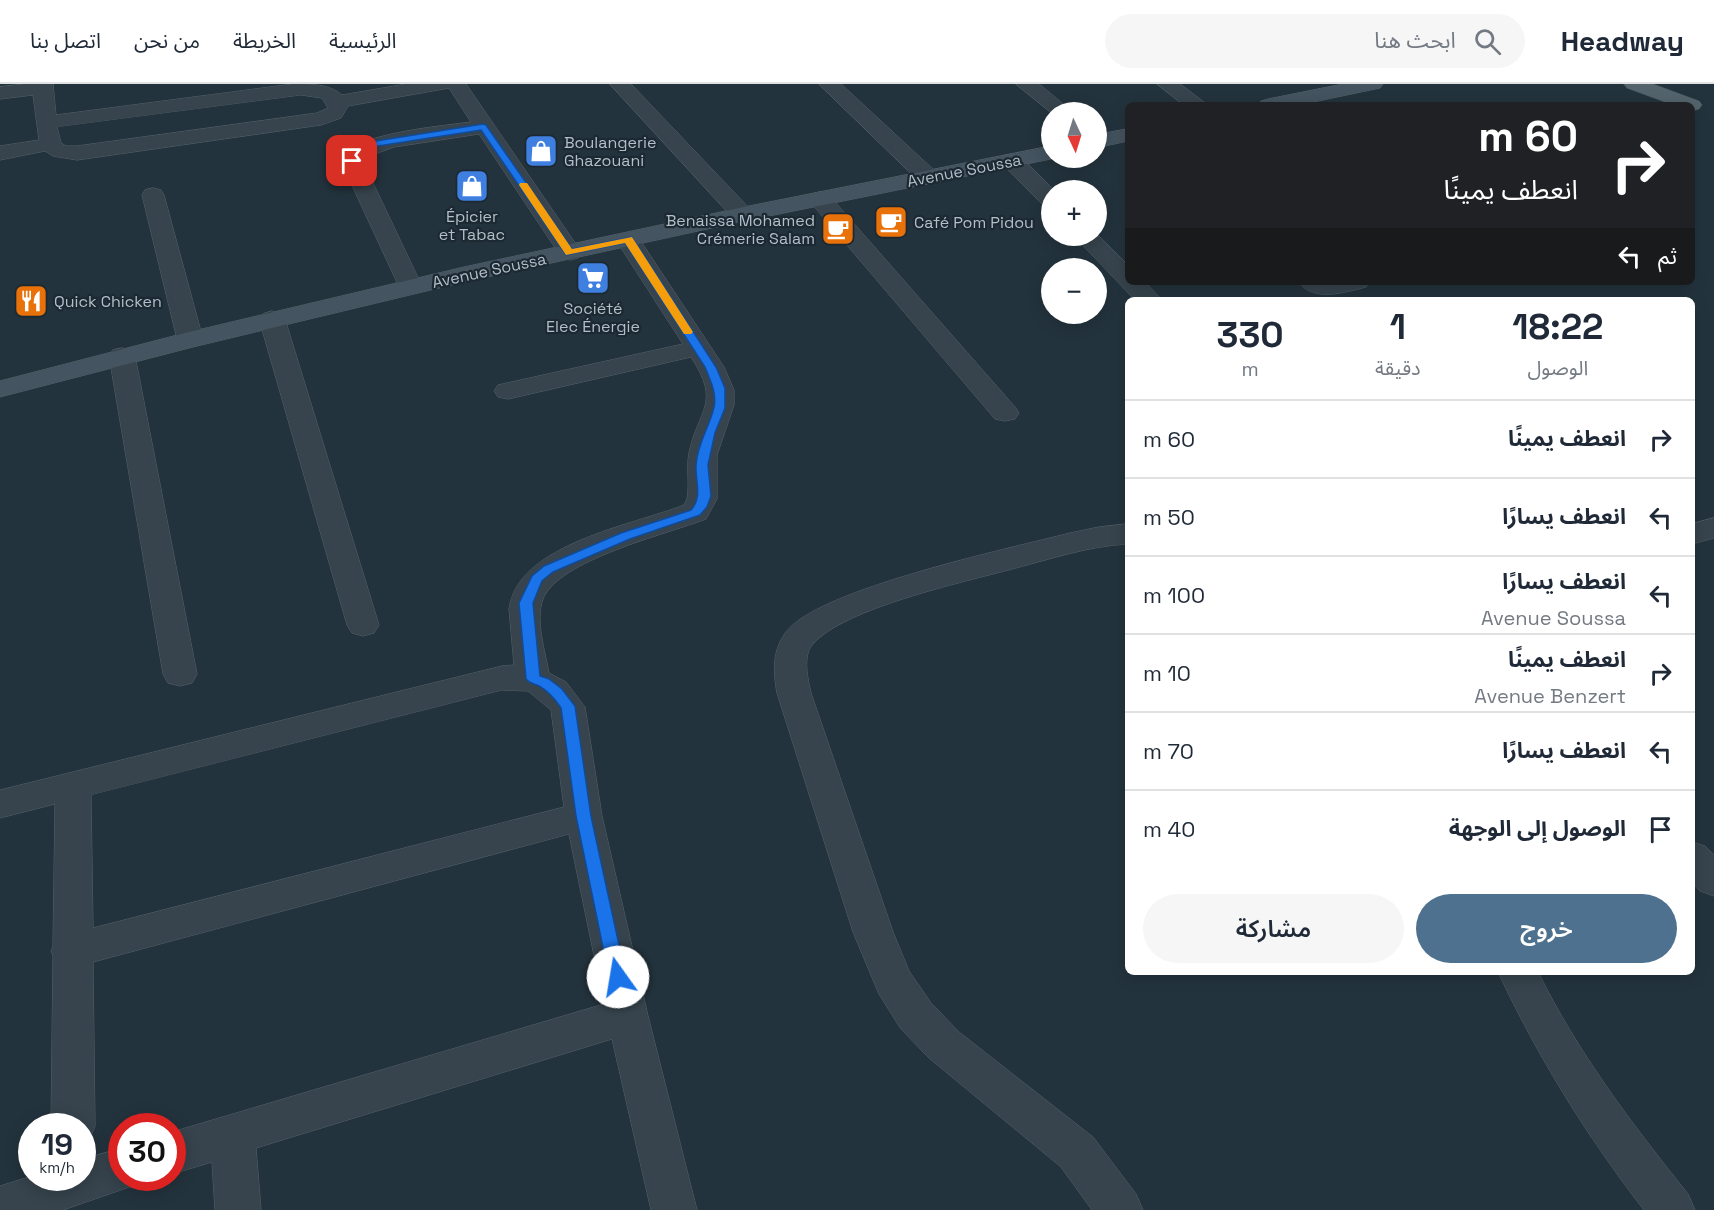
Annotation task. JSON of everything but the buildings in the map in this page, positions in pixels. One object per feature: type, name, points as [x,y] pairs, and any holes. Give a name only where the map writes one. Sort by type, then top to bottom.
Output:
[{"type":"main road","points":[[1634,84],[1693,96],[1714,113]]},
{"type":"street","points":[[337,102],[442,84]]},
{"type":"street","points":[[456,84],[483,127],[570,252]]},
{"type":"street","points":[[620,84],[742,214]]},
{"type":"street","points":[[828,84],[928,177]]},
{"type":"street","points":[[1026,84],[1050,102]]},
{"type":"street","points":[[1167,84],[1194,102]]},
{"type":"street","points":[[1304,101],[1373,84]]},
{"type":"street","points":[[0,93],[43,86],[47,122],[51,144],[58,150],[85,153],[321,119],[337,111],[337,102],[326,91],[301,89],[47,122]]},
{"type":"street","points":[[410,286],[354,166],[353,156],[376,144],[483,127]]},
{"type":"street","points":[[1107,138],[1125,136]]},
{"type":"street","points":[[0,153],[51,144]]},
{"type":"street","name":"Avenue Soussa","points":[[0,389],[122,356],[410,286],[742,214],[1041,154]]},
{"type":"street","points":[[1012,160],[1041,190]]},
{"type":"street","points":[[153,195],[190,339]]},
{"type":"street","points":[[820,199],[1005,413]]},
{"type":"street","points":[[533,679],[526,603],[537,579],[548,569],[598,546],[683,518],[695,512],[705,496],[702,465],[704,450],[721,398],[717,381],[628,240]]},
{"type":"street","points":[[1096,246],[1125,276]]},
{"type":"street","points":[[1134,285],[1146,297]]},
{"type":"street","points":[[1322,285],[1332,288],[1344,285]]},
{"type":"street","points":[[272,319],[363,625]]},
{"type":"street","points":[[508,391],[698,348]]},
{"type":"street","points":[[122,356],[180,674]]},
{"type":"street","points":[[1695,533],[1714,528]]},
{"type":"street","points":[[1120,1210],[1077,1152],[944,1045],[916,1016],[893,981],[873,932],[794,693],[789,668],[793,648],[803,634],[829,617],[876,598],[1083,540],[1125,534]]},
{"type":"street","points":[[0,804],[502,678],[533,679],[544,683],[568,706],[584,816],[627,1016],[674,1210]]},
{"type":"street","points":[[72,1113],[73,785]]},
{"type":"street","points":[[71,951],[584,816]]},
{"type":"street","points":[[1695,860],[1714,880]]},
{"type":"street","points":[[1520,975],[1566,1064],[1605,1123],[1672,1210]]},
{"type":"street","points":[[186,1148],[627,1016]]},
{"type":"street","points":[[233,1133],[238,1210]]},
{"type":"street","points":[[0,1208],[46,1191]]},
{"type":"slow traffic","points":[[523,185],[570,252],[628,240],[688,332]]},
{"type":"place","name":"Boulangerie Ghazouani","points":[[541,151]]},
{"type":"place","name":"Épicier et Tabac","points":[[472,186]]},
{"type":"place","name":"Café Pom Pidou","points":[[891,222]]},
{"type":"place","name":"Benaissa Mohamed Crémerie Salam","points":[[838,229]]},
{"type":"place","name":"Société Elec Énergie","points":[[593,278]]},
{"type":"place","name":"Quick Chicken","points":[[31,301]]},
{"type":"route","points":[[352,161],[357,152],[376,144],[483,127],[570,252],[628,240],[711,367],[717,381],[721,398],[720,408],[704,450],[702,465],[705,496],[702,504],[695,512],[683,518],[598,546],[548,569],[537,579],[526,603],[533,679],[544,683],[557,693],[568,706],[584,816],[618,977]]}]
